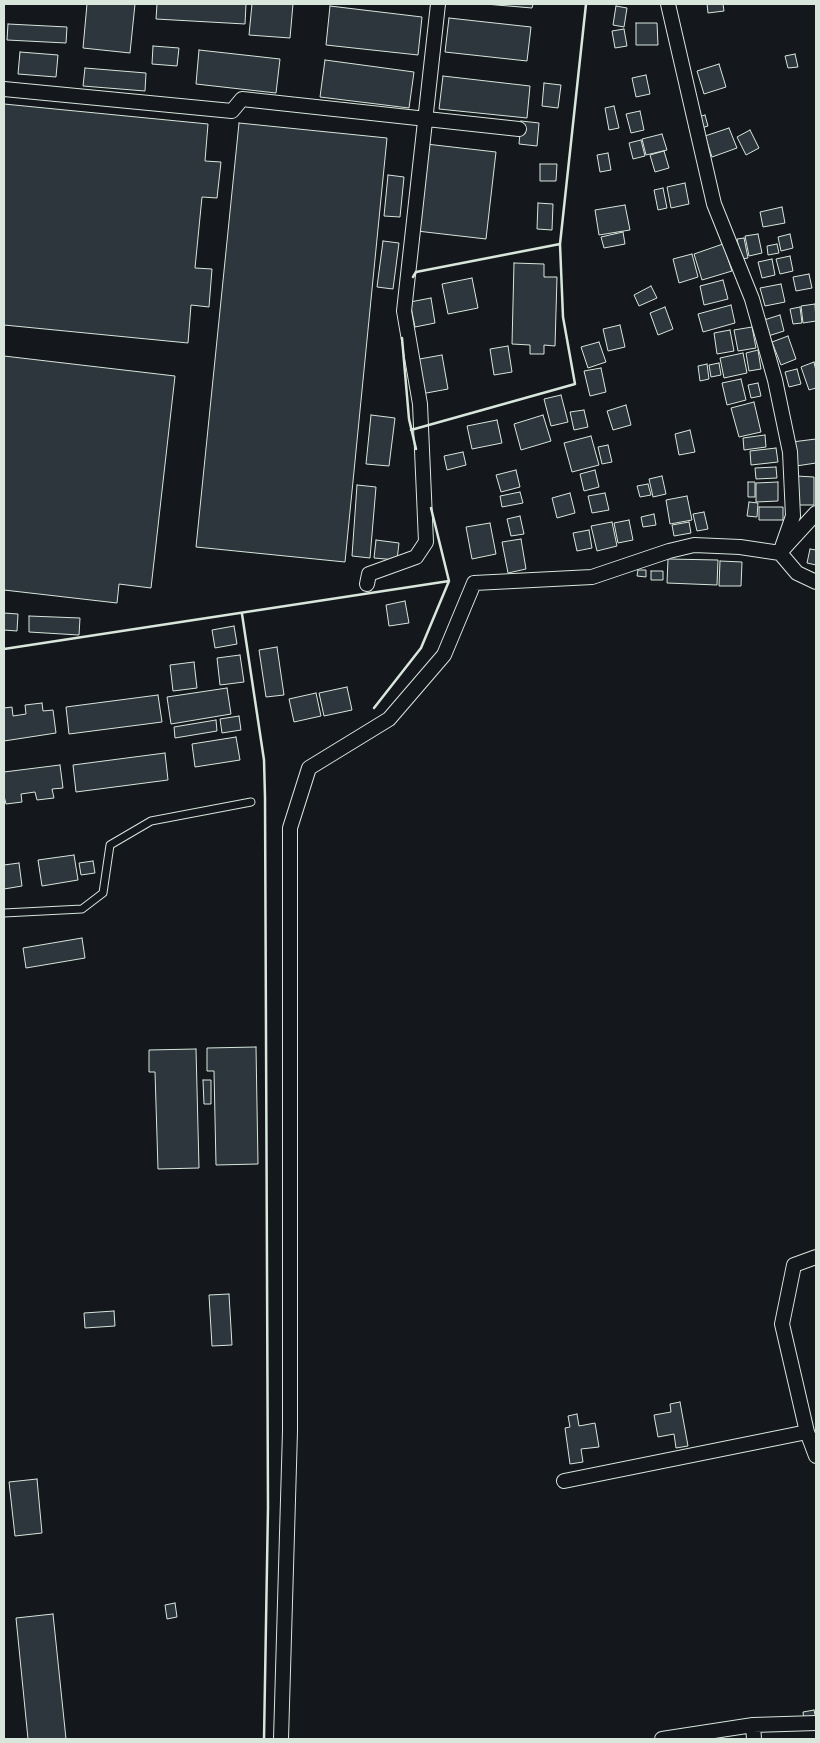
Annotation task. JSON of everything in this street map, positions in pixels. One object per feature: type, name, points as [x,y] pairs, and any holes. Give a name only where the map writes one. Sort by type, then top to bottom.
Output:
[{"type":"street","points":[[367,584],[369,574],[416,557],[426,542],[420,404],[404,311],[438,4]]},
{"type":"street","points":[[668,4],[714,204],[752,299],[777,389],[790,452],[793,516],[780,553]]},
{"type":"street","points":[[4,89],[232,111],[242,98],[519,129]]},
{"type":"street","points":[[780,553],[816,513]]},
{"type":"street","points":[[281,1739],[290,1413],[290,828],[309,768],[389,719],[444,656],[474,583],[592,577],[669,551],[694,545],[740,547],[780,553],[797,573],[816,582]]},
{"type":"street","points":[[816,1257],[794,1265],[782,1324],[807,1432],[816,1456]]},
{"type":"street","points":[[564,1481],[807,1432]]},
{"type":"street","points":[[662,1739],[754,1732],[816,1723]]},
{"type":"lane","points":[[4,913],[82,909],[103,893],[110,844],[151,821],[251,802]]},
{"type":"building","points":[[87,4],[135,4],[130,53],[83,48]]},
{"type":"building","points":[[157,4],[246,4],[245,24],[156,19]]},
{"type":"building","points":[[252,4],[293,4],[290,38],[249,35]]},
{"type":"building","points":[[485,4],[533,4],[532,8]]},
{"type":"building","points":[[707,4],[723,4],[724,11],[708,13]]},
{"type":"building","points":[[330,6],[422,17],[418,55],[326,45]]},
{"type":"building","points":[[616,6],[627,8],[624,27],[613,25]]},
{"type":"building","points":[[449,18],[531,27],[527,61],[445,52]]},
{"type":"building","points":[[636,23],[657,23],[658,45],[636,45]]},
{"type":"building","points":[[8,24],[67,27],[66,43],[7,40]]},
{"type":"building","points":[[624,29],[627,46],[615,48],[612,31]]},
{"type":"building","points":[[153,46],[179,48],[177,66],[152,64]]},
{"type":"building","points":[[199,50],[280,59],[276,93],[196,84]]},
{"type":"building","points":[[20,52],[58,55],[56,77],[18,74]]},
{"type":"building","points":[[795,54],[798,67],[788,68],[785,56]]},
{"type":"building","points":[[325,60],[414,72],[409,108],[320,97]]},
{"type":"building","points":[[719,64],[726,87],[704,94],[697,71]]},
{"type":"building","points":[[85,68],[146,73],[145,91],[83,86]]},
{"type":"building","points":[[646,75],[650,94],[636,97],[632,78]]},
{"type":"building","points":[[443,76],[530,86],[527,118],[439,109]]},
{"type":"building","points":[[544,83],[561,85],[558,108],[542,106]]},
{"type":"building","points":[[4,104],[208,124],[205,161],[221,162],[217,198],[202,197],[195,268],[212,269],[209,307],[191,305],[188,343],[4,325]]},
{"type":"building","points":[[614,106],[619,128],[609,130],[605,108]]},
{"type":"building","points":[[640,111],[644,130],[631,133],[626,114]]},
{"type":"building","points":[[705,115],[708,126],[698,129],[695,118]]},
{"type":"building","points":[[521,121],[539,123],[537,146],[519,144]]},
{"type":"building","points":[[239,123],[387,138],[345,562],[196,547]]},
{"type":"building","points":[[729,128],[737,148],[712,157],[705,136]]},
{"type":"building","points":[[750,130],[759,148],[746,155],[737,137]]},
{"type":"building","points":[[662,134],[667,150],[646,155],[642,139]]},
{"type":"building","points":[[641,140],[645,156],[633,159],[629,143]]},
{"type":"building","points":[[426,144],[496,152],[486,239],[417,231]]},
{"type":"building","points":[[664,151],[669,168],[655,172],[650,155]]},
{"type":"building","points":[[608,153],[611,170],[600,172],[597,155]]},
{"type":"building","points":[[540,164],[557,164],[556,181],[540,181]]},
{"type":"building","points":[[388,175],[404,177],[400,217],[384,216]]},
{"type":"building","points":[[685,183],[689,204],[671,208],[667,187]]},
{"type":"building","points":[[663,188],[667,208],[658,210],[654,190]]},
{"type":"building","points":[[538,203],[553,204],[552,230],[537,229]]},
{"type":"building","points":[[625,205],[630,230],[599,235],[595,210]]},
{"type":"building","points":[[782,207],[785,223],[763,227],[760,212]]},
{"type":"building","points":[[623,232],[625,244],[604,248],[601,237]]},
{"type":"building","points":[[758,234],[762,253],[749,256],[745,236]]},
{"type":"building","points":[[790,234],[793,248],[781,251],[778,237]]},
{"type":"building","points":[[744,238],[748,258],[741,259],[737,239]]},
{"type":"building","points":[[383,241],[399,243],[393,289],[377,287]]},
{"type":"building","points":[[723,244],[732,271],[702,280],[694,254]]},
{"type":"building","points":[[777,244],[779,253],[768,255],[767,246]]},
{"type":"building","points":[[692,254],[698,277],[679,283],[673,259]]},
{"type":"building","points":[[790,256],[793,271],[780,274],[776,259]]},
{"type":"building","points":[[772,259],[775,275],[762,278],[758,262]]},
{"type":"building","points":[[514,263],[544,264],[544,277],[557,277],[555,346],[544,345],[544,354],[530,354],[530,345],[512,344]]},
{"type":"building","points":[[809,274],[812,288],[796,291],[793,277]]},
{"type":"building","points":[[472,278],[478,308],[448,314],[442,284]]},
{"type":"building","points":[[723,280],[728,299],[704,305],[700,286]]},
{"type":"building","points":[[781,284],[785,302],[765,306],[760,288]]},
{"type":"building","points":[[651,286],[657,298],[639,306],[634,295]]},
{"type":"building","points":[[431,298],[435,323],[415,327],[410,302]]},
{"type":"building","points":[[815,304],[816,321],[803,323],[801,306]]},
{"type":"building","points":[[731,305],[735,323],[703,332],[698,314]]},
{"type":"building","points":[[665,307],[673,329],[658,335],[650,313]]},
{"type":"building","points":[[800,307],[802,323],[793,324],[790,309]]},
{"type":"building","points":[[780,315],[784,331],[768,336],[764,320]]},
{"type":"building","points":[[620,325],[625,347],[608,351],[603,329]]},
{"type":"building","points":[[752,327],[756,348],[738,351],[734,330]]},
{"type":"building","points":[[730,330],[734,351],[717,354],[714,333]]},
{"type":"building","points":[[788,336],[796,359],[781,365],[772,342]]},
{"type":"building","points":[[599,342],[606,362],[588,368],[581,347]]},
{"type":"building","points":[[508,346],[512,372],[494,375],[490,349]]},
{"type":"building","points":[[758,350],[761,369],[749,371],[746,353]]},
{"type":"building","points":[[743,353],[747,373],[724,378],[720,358]]},
{"type":"building","points":[[442,355],[448,389],[421,394],[414,360]]},
{"type":"building","points":[[4,356],[175,376],[151,588],[119,584],[117,603],[4,590]]},
{"type":"building","points":[[814,362],[816,388],[809,390],[801,367]]},
{"type":"building","points":[[719,363],[721,375],[711,377],[709,365]]},
{"type":"building","points":[[707,364],[709,379],[700,381],[698,366]]},
{"type":"building","points":[[601,368],[606,392],[590,396],[584,371]]},
{"type":"building","points":[[797,369],[801,384],[789,387],[785,372]]},
{"type":"building","points":[[741,379],[746,400],[727,405],[722,383]]},
{"type":"building","points":[[758,383],[761,396],[751,398],[748,385]]},
{"type":"building","points":[[561,395],[568,422],[551,426],[544,399]]},
{"type":"building","points":[[754,402],[761,432],[739,437],[731,408]]},
{"type":"building","points":[[626,405],[631,425],[613,430],[607,411]]},
{"type":"building","points":[[584,410],[588,427],[574,430],[570,412]]},
{"type":"building","points":[[371,415],[395,418],[389,466],[366,464]]},
{"type":"building","points":[[543,415],[551,441],[521,450],[514,424]]},
{"type":"building","points":[[497,420],[502,443],[472,449],[467,426]]},
{"type":"building","points":[[690,430],[695,452],[679,455],[675,434]]},
{"type":"building","points":[[765,435],[766,447],[744,450],[743,438]]},
{"type":"building","points":[[591,436],[599,465],[572,472],[564,443]]},
{"type":"building","points":[[816,439],[816,463],[796,466],[792,442]]},
{"type":"building","points":[[608,445],[612,462],[602,464],[598,447]]},
{"type":"building","points":[[776,448],[778,462],[751,465],[750,451]]},
{"type":"building","points":[[463,452],[466,465],[447,470],[444,456]]},
{"type":"building","points":[[776,467],[777,478],[756,479],[755,468]]},
{"type":"building","points":[[516,470],[520,487],[501,492],[496,475]]},
{"type":"building","points":[[595,470],[599,487],[584,491],[580,474]]},
{"type":"building","points":[[662,476],[666,494],[653,497],[649,479]]},
{"type":"building","points":[[796,476],[814,477],[814,505],[795,505]]},
{"type":"building","points":[[748,482],[755,482],[755,497],[748,497]]},
{"type":"building","points":[[778,482],[778,501],[756,502],[756,483]]},
{"type":"building","points":[[648,484],[651,495],[640,497],[637,486]]},
{"type":"building","points":[[357,485],[376,487],[370,558],[352,556]]},
{"type":"building","points":[[520,492],[523,503],[502,507],[500,496]]},
{"type":"building","points":[[570,493],[575,513],[557,518],[552,498]]},
{"type":"building","points":[[605,493],[609,510],[592,513],[588,496]]},
{"type":"building","points":[[687,496],[692,520],[670,524],[666,500]]},
{"type":"building","points":[[749,502],[758,503],[757,517],[747,516]]},
{"type":"building","points":[[759,507],[783,507],[783,520],[759,520]]},
{"type":"building","points":[[704,512],[708,529],[697,531],[693,514]]},
{"type":"building","points":[[654,514],[656,525],[643,527],[641,517]]},
{"type":"building","points":[[520,516],[524,534],[511,536],[507,519]]},
{"type":"building","points":[[629,520],[633,540],[618,543],[614,523]]},
{"type":"building","points":[[612,522],[617,546],[597,551],[591,526]]},
{"type":"building","points":[[689,522],[691,533],[674,536],[672,525]]},
{"type":"building","points":[[490,523],[496,554],[472,559],[466,527]]},
{"type":"building","points":[[589,530],[592,548],[577,551],[573,533]]},
{"type":"building","points":[[521,539],[526,569],[508,573],[502,542]]},
{"type":"building","points":[[376,540],[399,543],[397,560],[374,558]]},
{"type":"building","points":[[810,549],[816,550],[816,565],[807,563]]},
{"type":"building","points":[[668,559],[718,560],[717,585],[667,583]]},
{"type":"building","points":[[720,561],[742,562],[741,586],[719,586]]},
{"type":"building","points":[[638,570],[646,570],[646,577],[637,576]]},
{"type":"building","points":[[651,571],[663,571],[663,580],[651,580]]},
{"type":"building","points":[[405,601],[409,623],[389,626],[386,605]]},
{"type":"building","points":[[4,613],[18,614],[17,631],[4,630]]},
{"type":"building","points":[[29,616],[80,618],[79,635],[29,632]]},
{"type":"building","points":[[234,626],[237,644],[215,648],[212,630]]},
{"type":"building","points":[[277,647],[284,695],[266,697],[259,650]]},
{"type":"building","points":[[240,655],[244,682],[220,685],[217,658]]},
{"type":"building","points":[[194,662],[197,688],[173,691],[170,665]]},
{"type":"building","points":[[347,687],[352,710],[324,716],[319,693]]},
{"type":"building","points":[[227,688],[231,714],[171,724],[167,697]]},
{"type":"building","points":[[316,693],[321,716],[294,722],[289,699]]},
{"type":"building","points":[[158,695],[162,722],[69,734],[66,707]]},
{"type":"building","points":[[42,703],[43,711],[53,710],[56,733],[4,741],[4,708],[12,707],[13,716],[26,714],[25,705]]},
{"type":"building","points":[[239,716],[241,730],[222,733],[220,719]]},
{"type":"building","points":[[216,720],[217,731],[175,738],[174,727]]},
{"type":"building","points":[[236,737],[240,760],[195,767],[192,744]]},
{"type":"building","points":[[165,753],[168,780],[76,792],[73,765]]},
{"type":"building","points":[[60,765],[63,788],[52,789],[54,798],[37,800],[35,792],[21,794],[22,802],[6,804],[4,772]]},
{"type":"building","points":[[74,855],[78,880],[42,886],[38,860]]},
{"type":"building","points":[[93,861],[95,873],[81,875],[79,863]]},
{"type":"building","points":[[19,863],[22,886],[4,889],[4,865]]},
{"type":"building","points":[[82,938],[85,958],[26,968],[23,948]]},
{"type":"building","points":[[256,1047],[258,1164],[216,1165],[214,1071],[207,1071],[207,1048]]},
{"type":"building","points":[[196,1049],[199,1168],[158,1169],[155,1072],[149,1072],[149,1050]]},
{"type":"building","points":[[203,1080],[211,1080],[211,1104],[204,1104]]},
{"type":"building","points":[[229,1294],[232,1345],[212,1346],[209,1295]]},
{"type":"building","points":[[114,1311],[115,1326],[85,1328],[84,1313]]},
{"type":"building","points":[[680,1402],[688,1446],[676,1448],[674,1434],[658,1437],[654,1415],[671,1412],[670,1404]]},
{"type":"building","points":[[577,1414],[579,1426],[595,1423],[599,1447],[581,1449],[583,1462],[570,1464],[565,1428],[570,1427],[568,1416]]},
{"type":"building","points":[[37,1479],[42,1533],[15,1536],[9,1482]]},
{"type":"building","points":[[175,1603],[177,1617],[167,1619],[165,1605]]},
{"type":"building","points":[[53,1614],[66,1739],[28,1739],[16,1618]]},
{"type":"building","points":[[814,1710],[816,1719],[804,1721],[803,1712]]},
{"type":"wall","points":[[413,277],[416,272],[560,244],[586,4]]},
{"type":"wall","points":[[411,430],[575,384],[563,317],[560,244]]},
{"type":"wall","points":[[402,338],[409,419],[416,449]]},
{"type":"wall","points":[[4,649],[449,581],[431,508]]},
{"type":"wall","points":[[374,708],[421,648],[449,581]]},
{"type":"wall","points":[[242,614],[264,760],[265,797],[268,1507],[264,1739]]}]
